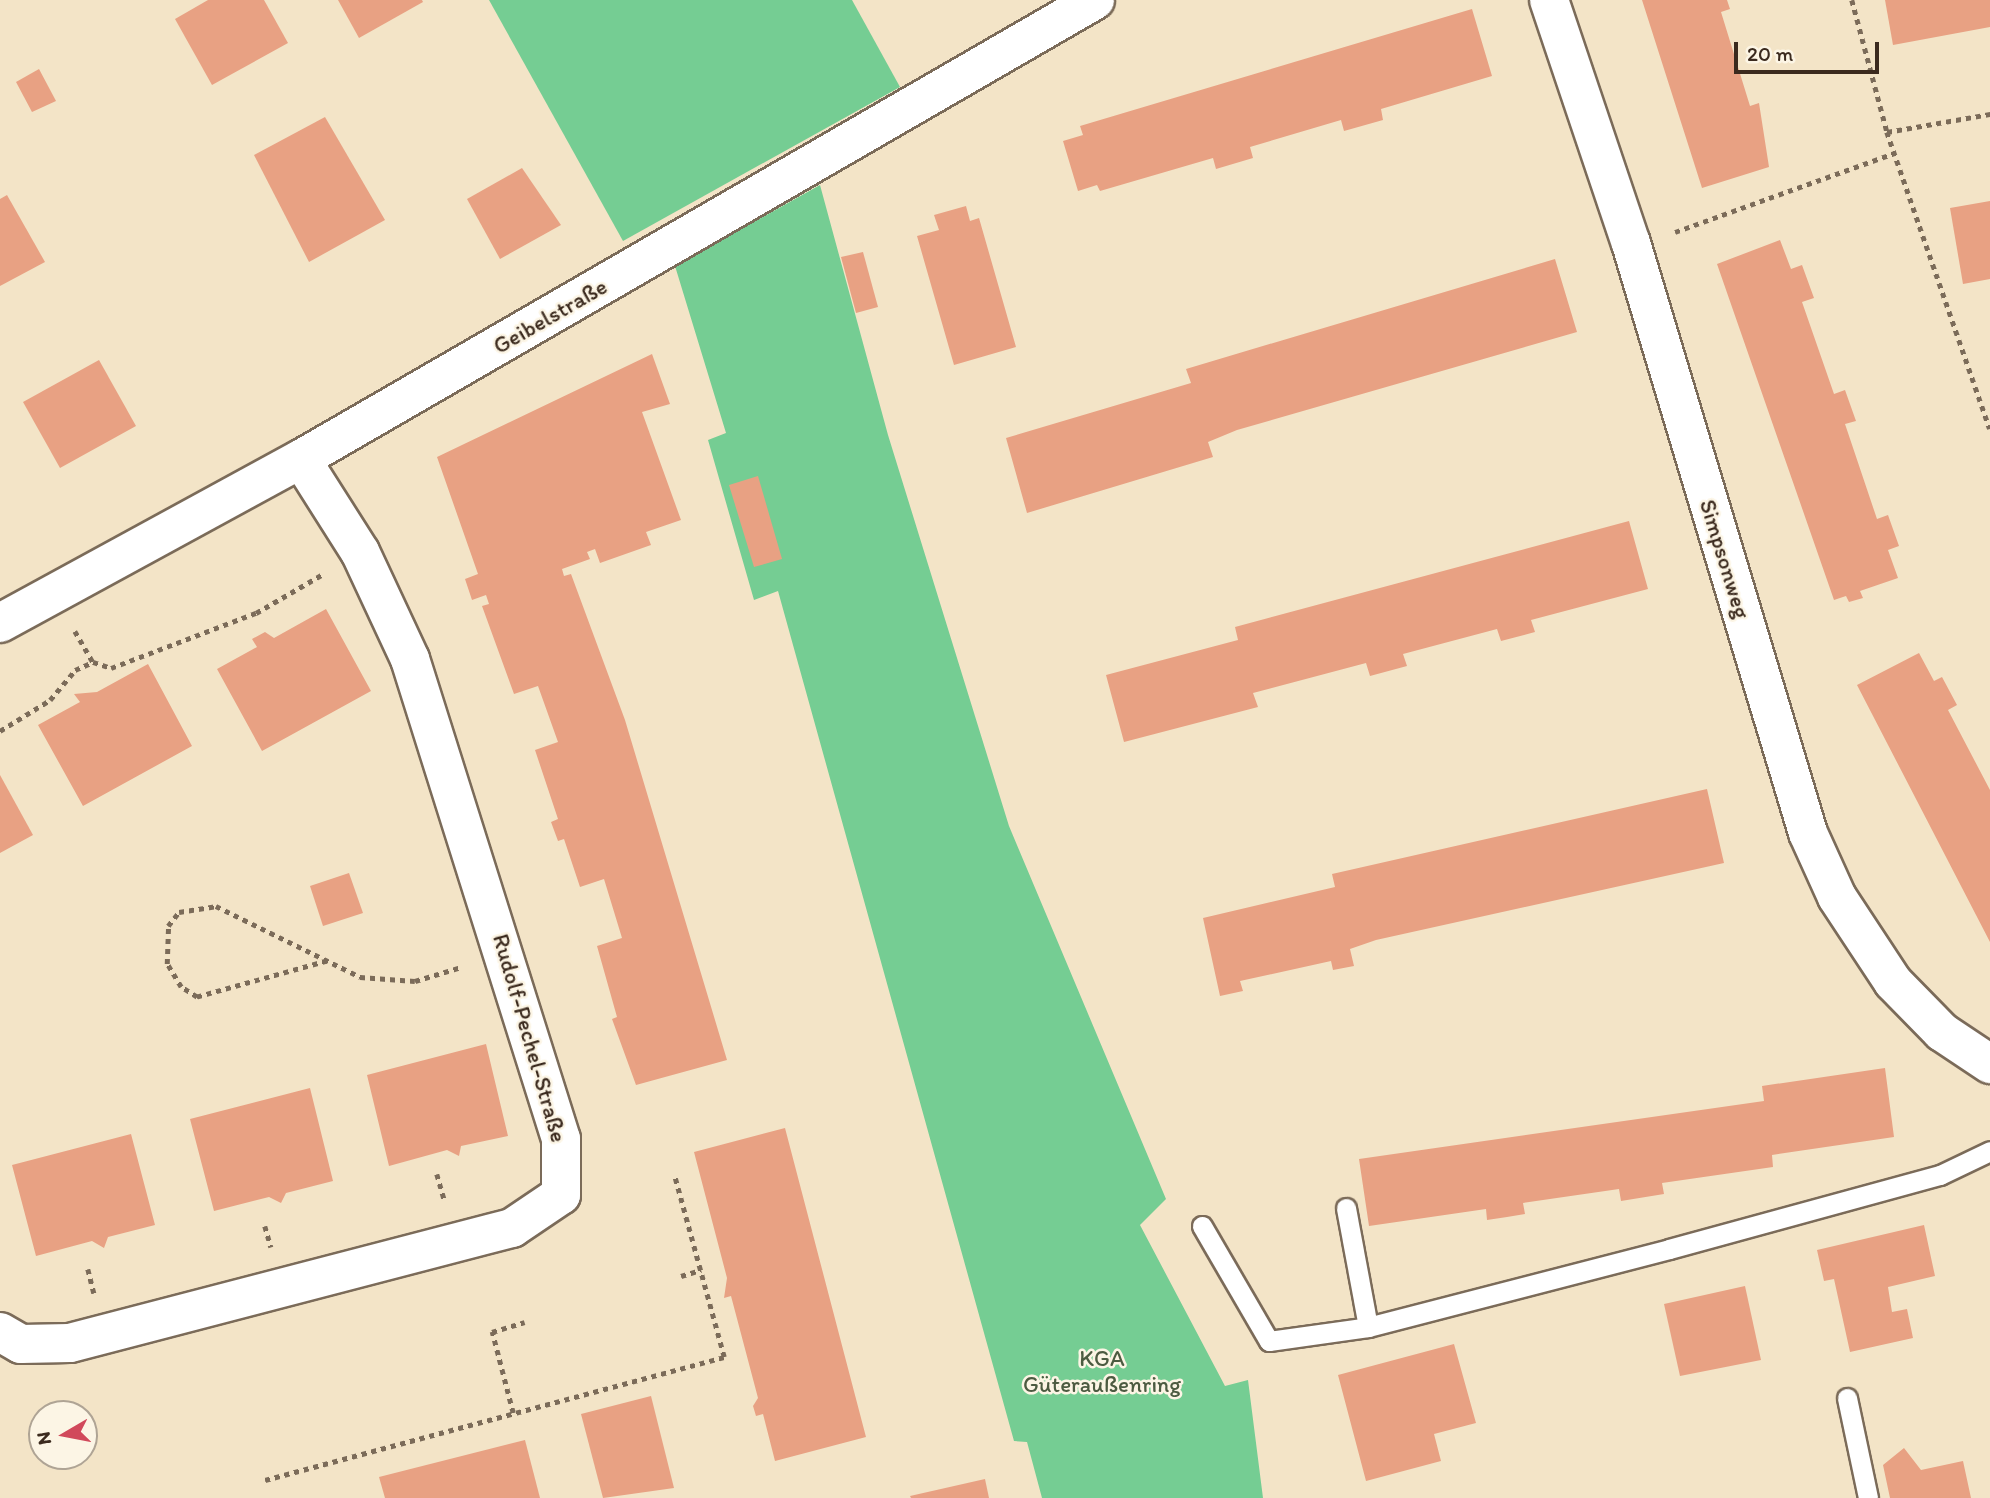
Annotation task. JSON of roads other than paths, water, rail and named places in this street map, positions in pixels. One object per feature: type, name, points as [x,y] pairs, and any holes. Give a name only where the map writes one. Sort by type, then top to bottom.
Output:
[{"type":"street","name":"Geibelstraße","points":[[0,623],[301,459],[1095,0]]},
{"type":"street","name":"Simpsonweg","points":[[1549,0],[1631,243],[1808,833],[1837,897],[1893,982],[1942,1032],[1990,1064]]},
{"type":"street","name":"Rudolf-Pechel-Straße","points":[[0,1332],[21,1344],[70,1343],[512,1228],[549,1209],[561,1195],[561,1139],[506,954],[410,659],[360,552],[301,459]]},
{"type":"lane","points":[[1202,1226],[1269,1341],[1368,1327],[1940,1175],[1990,1150]]},
{"type":"lane","points":[[1346,1208],[1368,1327]]},
{"type":"lane","points":[[1847,1398],[1868,1498]]},
{"type":"park label","name":"KGA Güteraußenring","points":[[1102,1371]]}]
